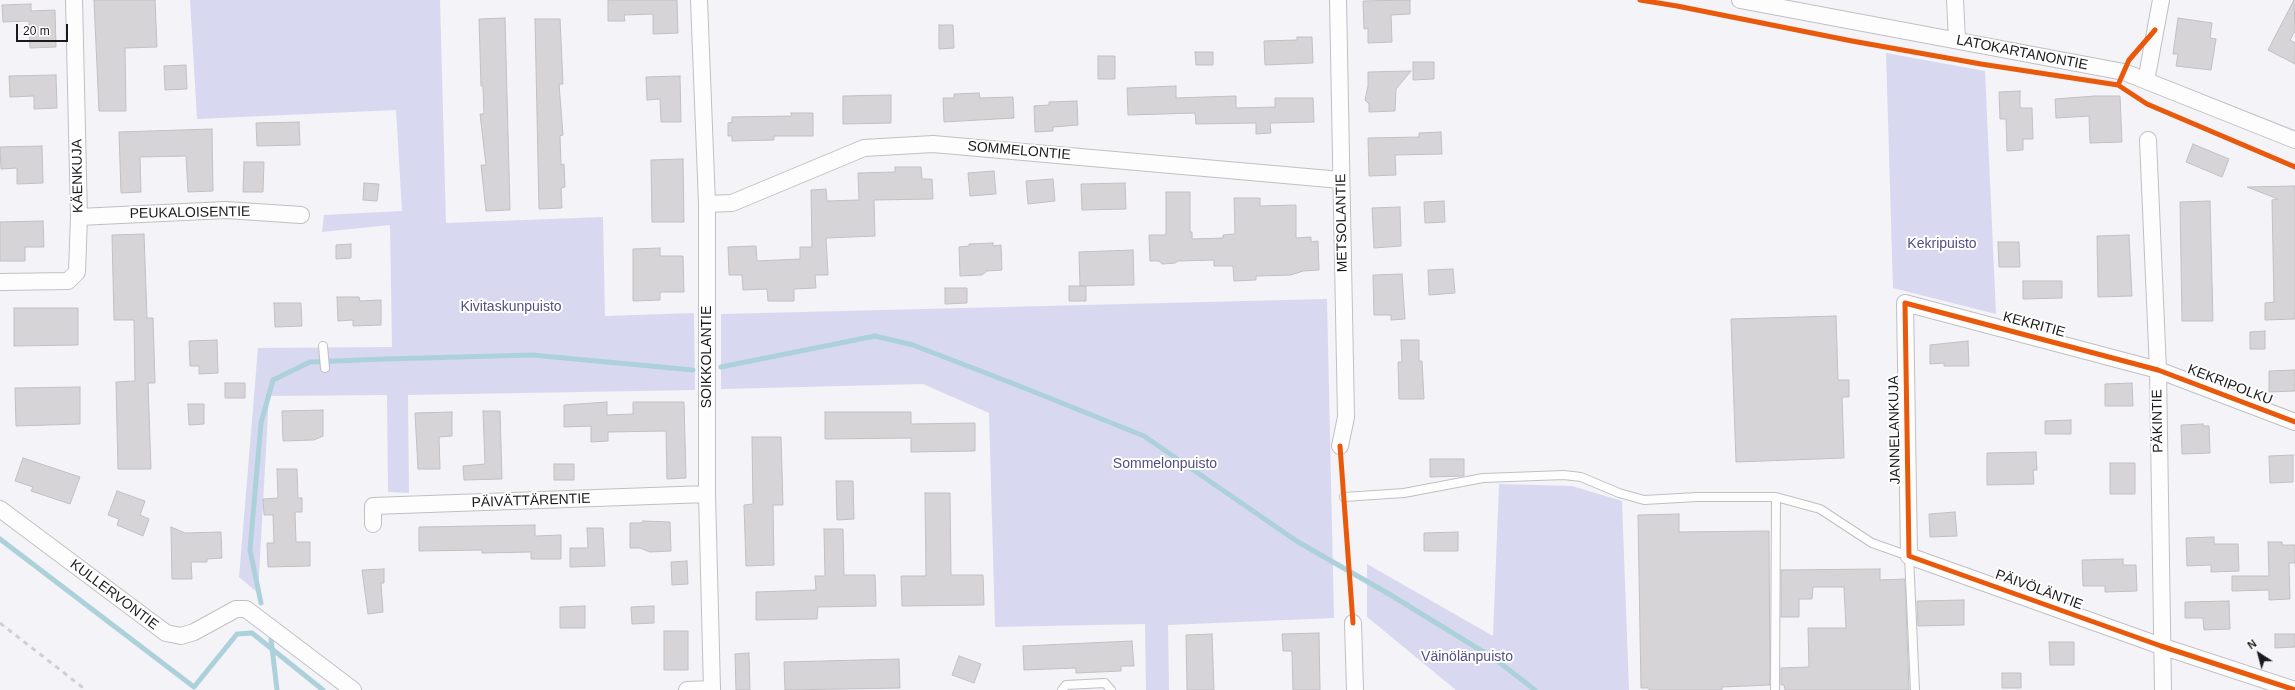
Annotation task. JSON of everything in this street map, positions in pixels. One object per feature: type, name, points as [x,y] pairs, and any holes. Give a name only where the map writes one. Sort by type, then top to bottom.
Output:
[{"type":"street","name":"KÄENKUJA","points":[[0,282],[68,281],[77,272],[79,216],[74,0]]},
{"type":"street","name":"SOIKKOLANTIE","points":[[687,690],[712,689],[707,494],[707,204],[699,0]]},
{"type":"street","name":"METSOLANTIE","points":[[1338,0],[1346,417],[1340,446]]},
{"type":"street","name":"LATOKARTANONTIE","points":[[1740,0],[1791,4],[1957,40],[2124,72],[2295,140]]},
{"type":"street","points":[[1955,0],[1957,40]]},
{"type":"street","points":[[2146,81],[2160,0]]},
{"type":"street","name":"PÄKINTIE","points":[[2148,140],[2158,370],[2162,690]]},
{"type":"street","name":"SOMMELONTIE","points":[[707,204],[732,203],[864,148],[933,144],[1341,180]]},
{"type":"street","name":"PEUKALOISENTIE","points":[[79,216],[226,210],[301,215]]},
{"type":"street","name":"KEKRITIE","points":[[1904,303],[2158,370]]},
{"type":"street","name":"JANNELANKUJA","points":[[1904,303],[1909,556]]},
{"type":"street","name":"KEKRIPOLKU","points":[[2158,370],[2295,422]]},
{"type":"street","name":"PÄIVÄTTÄRENTIE","points":[[373,524],[373,506],[707,494]]},
{"type":"street","name":"KULLERVONTIE","points":[[0,509],[166,633],[181,636],[194,632],[236,609],[246,609],[353,690]]},
{"type":"street","name":"PÄIVÖLÄNTIE","points":[[1909,556],[2161,646],[2295,690]]},
{"type":"street","points":[[1353,623],[1355,690]]},
{"type":"lane","points":[[323,346],[325,368]]},
{"type":"lane","points":[[1344,497],[1404,493],[1483,478],[1564,475],[1581,477],[1619,493],[1644,500],[1696,497],[1776,497],[1820,508],[1872,543],[1909,556],[1915,690]]},
{"type":"lane","points":[[1775,690],[1776,497]]},
{"type":"lane","points":[[1062,690],[1066,685],[1105,683],[1111,690]]},
{"type":"green space","name":"Kivitaskunpuisto","points":[[190,0],[440,0],[446,223],[603,217],[605,316],[694,313],[695,390],[408,395],[409,493],[388,492],[387,395],[269,396],[258,593],[239,577],[258,348],[392,347],[390,225],[322,232],[324,215],[402,211],[396,110],[197,119]]},
{"type":"green space","name":"Kekripuisto","points":[[1886,53],[1985,71],[1996,314],[1893,288]]},
{"type":"green space","name":"Sommelonpuisto","points":[[1327,299],[1334,618],[1168,625],[1169,690],[1146,690],[1145,624],[995,627],[989,413],[923,384],[721,389],[721,314]]},
{"type":"green space","name":"Väinölänpuisto","points":[[1499,484],[1572,486],[1622,501],[1629,690],[1456,690],[1367,617],[1367,564],[1493,636]]},
{"type":"building","points":[[94,0],[155,0],[157,47],[125,48],[126,111],[99,111]]},
{"type":"building","points":[[608,0],[677,0],[678,33],[653,34],[653,14],[624,15],[625,21],[608,21]]},
{"type":"building","points":[[1410,0],[1410,14],[1391,15],[1392,42],[1368,43],[1368,28],[1364,29],[1363,1]]},
{"type":"building","points":[[2294,0],[2295,31],[2290,40],[2295,43],[2295,64],[2268,50]]},
{"type":"building","points":[[31,4],[31,11],[55,10],[56,47],[30,48],[29,21],[3,22],[2,5]]},
{"type":"building","points":[[505,18],[510,210],[486,211],[481,165],[486,165],[480,114],[484,114],[483,86],[481,86],[479,19]]},
{"type":"building","points":[[2178,18],[2212,23],[2210,38],[2216,39],[2211,70],[2176,66],[2178,54],[2173,54]]},
{"type":"building","points":[[535,19],[560,19],[563,84],[559,84],[563,135],[560,136],[561,165],[564,164],[565,187],[561,188],[562,208],[539,209]]},
{"type":"building","points":[[939,25],[953,25],[954,48],[939,49]]},
{"type":"building","points":[[1297,37],[1312,37],[1313,63],[1265,65],[1264,41],[1297,40]]},
{"type":"building","points":[[1195,52],[1213,52],[1213,65],[1196,65]]},
{"type":"building","points":[[1098,56],[1115,56],[1115,79],[1098,79]]},
{"type":"building","points":[[1413,62],[1434,62],[1434,79],[1413,80]]},
{"type":"building","points":[[186,65],[187,89],[165,90],[164,66]]},
{"type":"building","points":[[1411,71],[1396,89],[1395,111],[1369,112],[1369,104],[1365,100],[1368,86],[1368,72]]},
{"type":"building","points":[[56,75],[57,108],[34,109],[34,96],[10,97],[9,76]]},
{"type":"building","points":[[680,76],[681,122],[661,122],[660,99],[647,100],[646,77]]},
{"type":"building","points":[[1176,86],[1176,98],[1236,96],[1236,108],[1275,107],[1275,98],[1313,98],[1314,122],[1270,123],[1271,133],[1256,134],[1256,123],[1196,124],[1195,113],[1128,115],[1127,88]]},
{"type":"building","points":[[2020,91],[2020,108],[2032,108],[2033,139],[2023,139],[2023,150],[2007,151],[2006,119],[2000,119],[1999,92]]},
{"type":"building","points":[[979,93],[980,98],[1013,97],[1014,118],[944,122],[943,98],[954,98],[954,94]]},
{"type":"building","points":[[891,95],[891,123],[843,124],[843,96]]},
{"type":"building","points":[[2120,96],[2122,142],[2090,143],[2089,116],[2056,118],[2055,99]]},
{"type":"building","points":[[1077,101],[1078,125],[1053,127],[1053,131],[1035,132],[1034,106],[1049,105],[1049,102]]},
{"type":"building","points":[[791,113],[813,113],[813,136],[774,136],[774,140],[732,141],[732,136],[728,136],[728,123],[732,122],[732,117],[792,116]]},
{"type":"building","points":[[299,122],[300,145],[257,146],[256,123]]},
{"type":"building","points":[[212,129],[213,191],[188,192],[186,156],[140,157],[141,192],[121,193],[119,132]]},
{"type":"building","points":[[1441,132],[1442,154],[1395,155],[1396,175],[1369,176],[1368,138],[1419,137],[1419,133]]},
{"type":"building","points":[[2193,144],[2229,159],[2222,177],[2186,162]]},
{"type":"building","points":[[42,146],[43,183],[17,184],[17,168],[1,169],[0,147]]},
{"type":"building","points":[[683,159],[684,222],[652,222],[651,160]]},
{"type":"building","points":[[244,162],[264,162],[263,192],[243,192]]},
{"type":"building","points":[[895,167],[921,167],[922,179],[932,179],[933,199],[874,200],[875,236],[826,238],[828,275],[815,275],[816,288],[794,289],[794,301],[768,301],[767,289],[743,290],[742,275],[729,275],[728,247],[756,246],[757,261],[800,259],[800,247],[812,247],[811,190],[826,189],[827,201],[859,200],[858,173],[895,172]]},
{"type":"building","points":[[994,171],[996,194],[970,196],[968,173]]},
{"type":"building","points":[[1053,179],[1055,201],[1028,204],[1026,181]]},
{"type":"building","points":[[364,183],[379,184],[377,201],[363,200]]},
{"type":"building","points":[[1125,183],[1126,209],[1082,210],[1081,184]]},
{"type":"building","points":[[2295,186],[2295,319],[2265,320],[2265,303],[2274,302],[2272,200],[2278,199],[2247,187]]},
{"type":"building","points":[[1166,192],[1190,192],[1190,232],[1192,232],[1192,239],[1223,238],[1223,235],[1235,234],[1234,198],[1260,198],[1260,206],[1296,205],[1296,238],[1311,237],[1311,242],[1318,241],[1319,270],[1303,271],[1291,275],[1256,276],[1256,280],[1234,281],[1233,266],[1214,266],[1214,260],[1178,261],[1175,263],[1162,264],[1159,261],[1150,261],[1149,235],[1166,235]]},
{"type":"building","points":[[1444,201],[1445,222],[1425,223],[1424,202]]},
{"type":"building","points":[[2210,201],[2213,321],[2182,321],[2180,202]]},
{"type":"building","points":[[1400,207],[1401,246],[1374,248],[1372,208]]},
{"type":"building","points":[[43,221],[44,247],[25,247],[25,261],[0,261],[0,222]]},
{"type":"building","points":[[144,234],[147,318],[153,318],[155,383],[148,383],[151,469],[118,469],[116,382],[135,381],[134,320],[114,320],[112,235]]},
{"type":"building","points":[[2129,235],[2132,296],[2098,297],[2097,236]]},
{"type":"building","points":[[1998,242],[2019,242],[2020,267],[1999,267]]},
{"type":"building","points":[[993,243],[993,246],[1001,245],[1002,270],[987,271],[982,275],[960,276],[959,247],[969,246],[969,244]]},
{"type":"building","points":[[351,244],[351,258],[336,259],[336,245]]},
{"type":"building","points":[[660,248],[660,256],[683,256],[684,292],[660,292],[660,300],[633,301],[633,249]]},
{"type":"building","points":[[1133,250],[1134,285],[1080,286],[1079,252]]},
{"type":"building","points":[[1453,269],[1455,293],[1429,295],[1428,270]]},
{"type":"building","points":[[1402,274],[1405,319],[1391,320],[1391,315],[1374,315],[1373,275]]},
{"type":"building","points":[[2023,281],[2062,281],[2062,298],[2023,299]]},
{"type":"building","points":[[1069,286],[1086,286],[1086,301],[1069,301]]},
{"type":"building","points":[[945,288],[967,288],[967,303],[945,304]]},
{"type":"building","points":[[337,297],[359,297],[360,301],[381,300],[381,325],[353,326],[353,320],[338,321]]},
{"type":"building","points":[[274,303],[301,303],[302,326],[275,327]]},
{"type":"building","points":[[14,308],[78,308],[78,345],[14,346]]},
{"type":"building","points":[[1836,316],[1838,380],[1849,380],[1849,397],[1842,397],[1844,458],[1736,462],[1731,319]]},
{"type":"building","points":[[2265,331],[2265,349],[2250,349],[2250,332]]},
{"type":"building","points":[[217,340],[218,373],[199,374],[199,366],[190,366],[189,341]]},
{"type":"building","points":[[1401,340],[1419,340],[1419,361],[1422,361],[1424,399],[1399,399],[1398,362],[1402,362]]},
{"type":"building","points":[[1968,341],[1969,366],[1944,366],[1944,363],[1930,364],[1930,345]]},
{"type":"building","points":[[2295,370],[2295,391],[2269,392],[2269,371]]},
{"type":"building","points":[[225,383],[245,383],[245,398],[225,398]]},
{"type":"building","points":[[2132,383],[2133,406],[2105,406],[2105,384]]},
{"type":"building","points":[[80,387],[80,424],[16,426],[15,388]]},
{"type":"building","points":[[607,402],[607,415],[633,414],[633,402],[684,402],[686,478],[667,479],[666,431],[608,432],[608,441],[591,442],[591,426],[564,427],[564,405]]},
{"type":"building","points":[[188,404],[204,404],[204,424],[189,425]]},
{"type":"building","points":[[323,410],[323,436],[314,440],[283,441],[282,411]]},
{"type":"building","points":[[483,411],[500,411],[502,479],[464,480],[463,466],[485,464]]},
{"type":"building","points":[[452,412],[452,436],[439,437],[440,469],[418,469],[415,413]]},
{"type":"building","points":[[825,412],[911,412],[911,424],[975,423],[975,451],[911,452],[911,438],[825,439]]},
{"type":"building","points":[[2071,420],[2071,434],[2045,434],[2045,421]]},
{"type":"building","points":[[2203,424],[2203,426],[2209,426],[2210,453],[2182,454],[2181,425]]},
{"type":"building","points":[[752,437],[781,437],[783,505],[773,505],[774,565],[746,566],[744,505],[753,504]]},
{"type":"building","points":[[2036,452],[2037,470],[2033,470],[2034,484],[1987,485],[1987,453]]},
{"type":"building","points":[[2293,455],[2293,482],[2270,483],[2269,456]]},
{"type":"building","points":[[23,458],[80,477],[70,504],[31,491],[33,487],[15,481]]},
{"type":"building","points":[[1430,459],[1464,459],[1464,476],[1430,477]]},
{"type":"building","points":[[2110,463],[2135,463],[2135,494],[2110,494]]},
{"type":"building","points":[[554,464],[574,464],[574,480],[554,480]]},
{"type":"building","points":[[277,469],[297,469],[298,498],[302,498],[302,512],[295,512],[296,542],[310,542],[310,566],[268,567],[267,543],[274,543],[273,515],[264,515],[263,499],[278,498]]},
{"type":"building","points":[[836,481],[853,481],[854,519],[837,520]]},
{"type":"building","points":[[117,491],[145,501],[140,515],[149,519],[143,536],[117,525],[119,519],[108,515]]},
{"type":"building","points":[[925,493],[950,493],[951,575],[983,575],[984,605],[902,606],[901,576],[926,576]]},
{"type":"building","points":[[1955,512],[1957,536],[1930,537],[1929,514]]},
{"type":"building","points":[[1679,514],[1679,532],[1769,531],[1770,685],[1722,687],[1722,690],[1649,690],[1649,688],[1641,688],[1638,515]]},
{"type":"building","points":[[643,521],[670,522],[671,551],[650,552],[640,548],[630,548],[630,523],[641,523]]},
{"type":"building","points":[[535,525],[535,536],[561,535],[561,559],[531,559],[531,552],[482,553],[482,550],[419,551],[419,527]]},
{"type":"building","points":[[171,527],[185,533],[221,532],[222,558],[207,559],[207,562],[191,562],[192,579],[172,579]]},
{"type":"building","points":[[587,528],[603,528],[605,566],[570,567],[570,548],[588,548]]},
{"type":"building","points":[[824,529],[843,529],[844,575],[875,575],[876,606],[818,607],[817,619],[756,620],[756,592],[816,590],[815,576],[825,576]]},
{"type":"building","points":[[1458,532],[1458,551],[1424,551],[1424,533]]},
{"type":"building","points":[[2214,537],[2214,544],[2238,544],[2239,571],[2211,572],[2211,565],[2187,566],[2186,538]]},
{"type":"building","points":[[2268,542],[2282,542],[2282,545],[2295,545],[2295,563],[2289,563],[2290,599],[2269,600],[2269,590],[2232,591],[2232,576],[2269,576]]},
{"type":"building","points":[[2123,559],[2123,565],[2136,565],[2137,591],[2105,592],[2105,586],[2083,586],[2082,560]]},
{"type":"building","points":[[687,561],[688,584],[672,585],[671,562]]},
{"type":"building","points":[[384,569],[384,583],[381,583],[383,612],[368,614],[362,570]]},
{"type":"building","points":[[1880,569],[1880,580],[1905,579],[1909,690],[1785,690],[1784,685],[1781,685],[1781,668],[1809,667],[1808,628],[1846,628],[1844,587],[1813,587],[1812,599],[1799,599],[1799,617],[1781,617],[1781,570]]},
{"type":"building","points":[[1964,600],[1964,625],[1918,626],[1917,601]]},
{"type":"building","points":[[2229,601],[2230,629],[2204,630],[2203,618],[2185,618],[2185,602]]},
{"type":"building","points":[[585,606],[585,628],[560,628],[560,607]]},
{"type":"building","points":[[654,606],[654,623],[632,624],[631,607]]},
{"type":"building","points":[[664,631],[688,631],[688,670],[664,670]]},
{"type":"building","points":[[1319,633],[1320,690],[1293,690],[1292,651],[1283,651],[1282,634]]},
{"type":"building","points":[[1212,634],[1214,690],[1187,690],[1186,635]]},
{"type":"building","points":[[2275,634],[2295,634],[2295,647],[2275,648]]},
{"type":"building","points":[[1132,641],[1134,666],[1121,666],[1121,671],[1076,673],[1076,668],[1024,670],[1023,646]]},
{"type":"building","points":[[2049,642],[2074,642],[2074,665],[2050,665]]},
{"type":"building","points":[[749,653],[750,690],[736,690],[735,654]]},
{"type":"building","points":[[959,656],[981,664],[974,683],[952,675]]},
{"type":"building","points":[[899,659],[900,688],[785,690],[784,662]]},
{"type":"building","points":[[2002,673],[2021,673],[2021,688],[2002,688]]},
{"type":"waterway","points":[[721,367],[875,336],[913,345],[1022,387],[1144,436],[1298,542],[1389,594],[1495,659],[1535,690]]},
{"type":"waterway","points":[[261,603],[250,550],[261,423],[273,380],[310,362],[532,355],[693,370]]},
{"type":"waterway","points":[[0,539],[194,687],[237,634],[252,633],[323,690]]},
{"type":"waterway","points":[[271,639],[277,690]]},
{"type":"railway","points":[[0,623],[86,690]]},
{"type":"cycle path","points":[[1640,0],[1981,64],[2118,85],[2147,104],[2295,167]]},
{"type":"cycle path","points":[[2118,85],[2129,60],[2155,30]]},
{"type":"cycle path","points":[[2295,422],[2158,370],[1905,303],[1909,556],[2161,646],[2295,690]]},
{"type":"cycle path","points":[[1340,446],[1353,623]]}]
